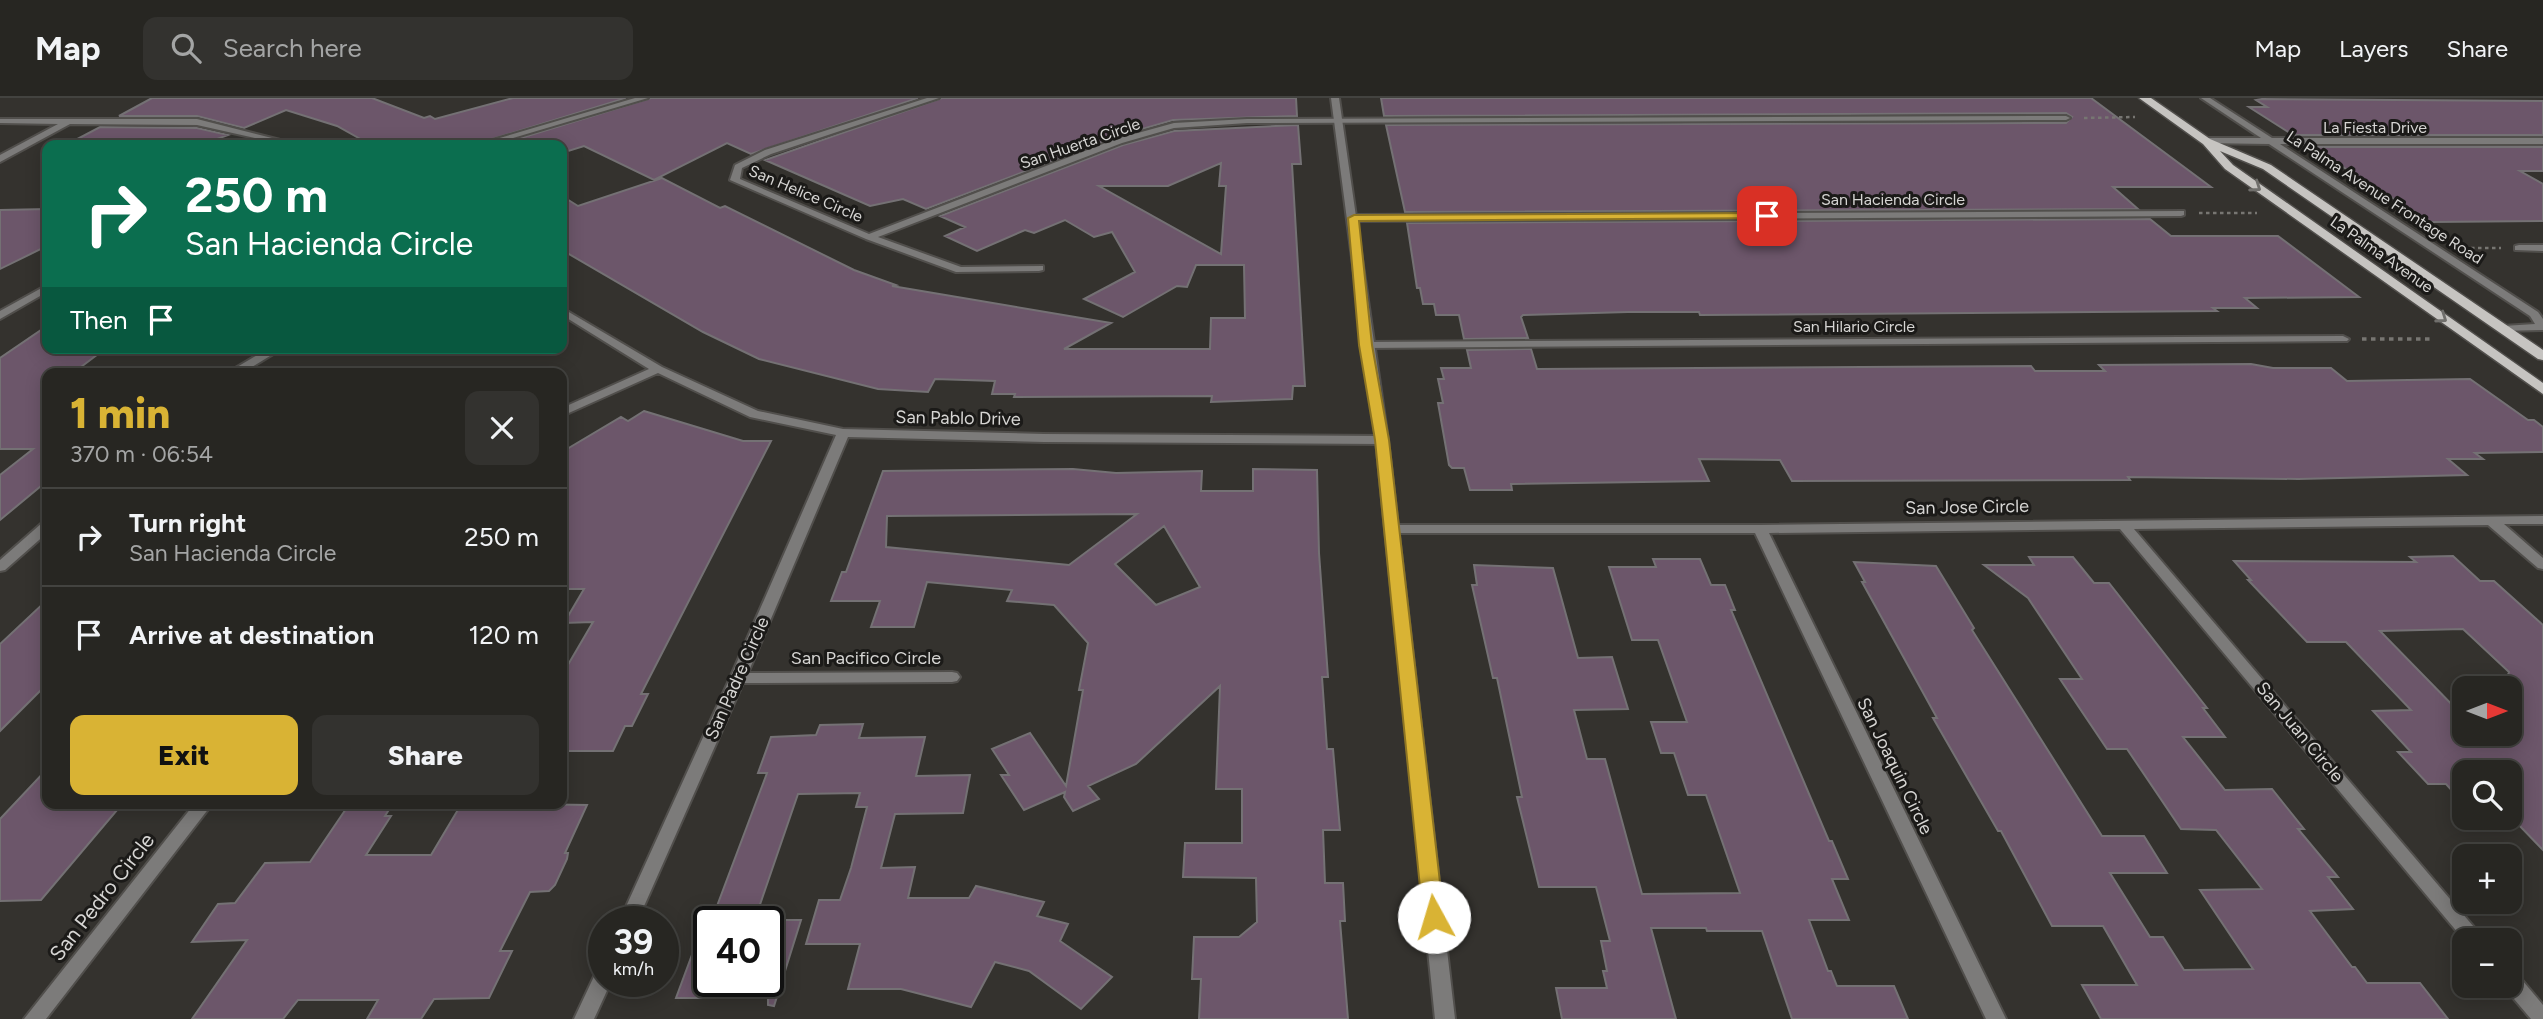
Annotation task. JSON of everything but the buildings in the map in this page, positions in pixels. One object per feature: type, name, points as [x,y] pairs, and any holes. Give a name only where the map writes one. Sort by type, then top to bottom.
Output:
[{"type":"main road","name":"La Palma Avenue","points":[[2144,98],[2206,141],[2267,167],[2543,356]]},
{"type":"main road","name":"La Palma Avenue","points":[[2206,141],[2229,167],[2543,390]]},
{"type":"street","points":[[497,140],[644,98]]},
{"type":"street","name":"San Helice Circle","points":[[935,98],[768,152],[738,167],[735,180],[869,237],[960,270],[1038,268]]},
{"type":"street","points":[[1335,98],[1354,218],[1366,345],[1382,440],[1445,1019]]},
{"type":"street","name":"La Palma Avenue Frontage Road","points":[[2204,98],[2534,314],[2543,327]]},
{"type":"street","name":"San Huerta Circle","points":[[869,237],[1119,141],[1174,126],[1247,121],[1338,120],[2066,118]]},
{"type":"street","points":[[0,121],[197,122],[274,140]]},
{"type":"street","points":[[0,159],[71,121]]},
{"type":"street","name":"La Fiesta Drive","points":[[2206,141],[2543,141]]},
{"type":"street","name":"San Hacienda Circle","points":[[1354,218],[2181,213]]},
{"type":"street","points":[[2519,248],[2543,248]]},
{"type":"street","points":[[0,316],[42,291]]},
{"type":"street","name":"San Pablo Drive","points":[[567,314],[658,369],[754,414],[843,433],[1044,438],[1382,440]]},
{"type":"street","name":"La Palma Avenue Frontage Road","points":[[2503,329],[2543,327]]},
{"type":"street","name":"San Hilario Circle","points":[[1366,345],[2343,339]]},
{"type":"street","points":[[242,368],[267,354]]},
{"type":"street","points":[[567,410],[658,369]]},
{"type":"street","name":"San Padre Circle","points":[[635,906],[738,678],[843,433]]},
{"type":"street","points":[[2491,520],[2543,565]]},
{"type":"street","name":"San Jose Circle","points":[[1392,529],[1760,529],[2543,520]]},
{"type":"street","name":"San Juan Circle","points":[[2124,525],[2466,928]]},
{"type":"street","name":"San Joaquin Circle","points":[[1760,529],[1996,1019]]},
{"type":"street","points":[[0,567],[42,530]]},
{"type":"street","name":"San Pacifico Circle","points":[[738,678],[952,677]]},
{"type":"street","name":"San Pedro Circle","points":[[34,1019],[200,809]]},
{"type":"street","points":[[2522,994],[2543,1019]]},
{"type":"street","points":[[584,1019],[594,997]]},
{"type":"path","points":[[2066,118],[2171,117]]},
{"type":"path","points":[[2181,213],[2292,212]]},
{"type":"path","points":[[2433,248],[2519,248]]},
{"type":"path","points":[[2343,339],[2470,338]]},
{"type":"route","points":[[1434,917],[1382,440],[1366,345],[1354,218],[1767,216]]}]
